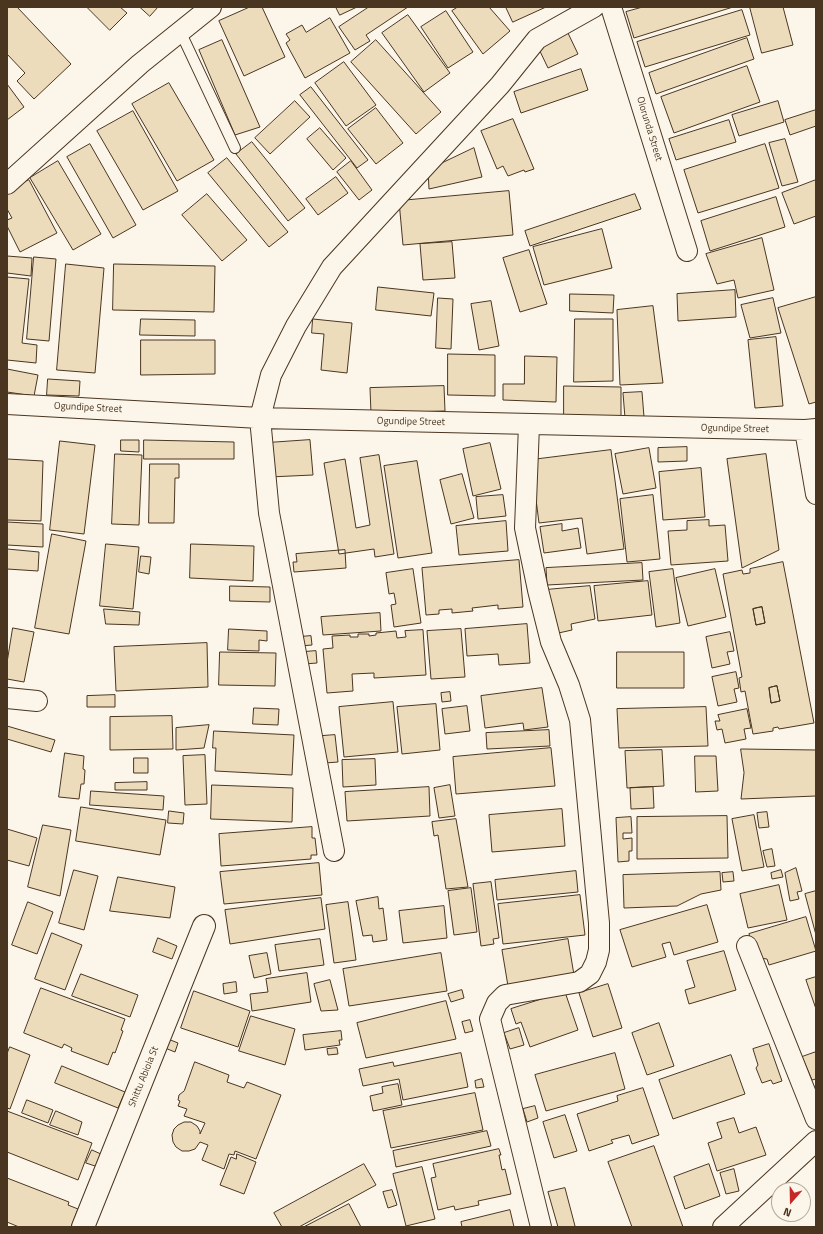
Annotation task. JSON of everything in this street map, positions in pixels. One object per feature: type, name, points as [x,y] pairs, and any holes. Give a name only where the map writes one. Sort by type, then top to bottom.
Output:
[{"type":"street","points":[[7,184],[140,64],[211,7]]},
{"type":"street","points":[[334,851],[269,513],[260,418],[271,375],[296,326],[332,267],[500,85],[537,39],[594,7]]},
{"type":"street","name":"Olorunda Street","points":[[611,7],[687,251]]},
{"type":"street","name":"Ogundipe Street","points":[[7,404],[260,418],[811,430]]},
{"type":"street","points":[[529,425],[525,528],[551,642],[569,685],[580,720],[599,923],[599,950],[596,962],[590,974],[579,982],[505,995],[497,1003],[490,1019],[541,1227]]},
{"type":"street","points":[[811,430],[816,494]]},
{"type":"street","points":[[7,698],[37,701]]},
{"type":"street","name":"Shittu Abiola St","points":[[83,1227],[204,926]]},
{"type":"street","points":[[747,946],[816,1119]]},
{"type":"street","points":[[723,1227],[816,1141]]},
{"type":"lane","points":[[180,31],[234,148]]},
{"type":"building","points":[[7,7],[17,7],[71,64],[34,99],[17,81],[25,73],[7,54]]},
{"type":"building","points":[[87,7],[120,7],[127,13],[110,30]]},
{"type":"building","points":[[140,7],[158,7],[150,16]]},
{"type":"building","points":[[250,7],[262,7],[285,57],[244,76],[219,21]]},
{"type":"building","points":[[336,7],[357,7],[340,15]]},
{"type":"building","points":[[369,7],[408,7],[366,35],[370,41],[355,50],[339,27]]},
{"type":"building","points":[[458,7],[489,7],[510,31],[483,54],[452,11]]},
{"type":"building","points":[[506,7],[546,7],[513,22]]},
{"type":"building","points":[[643,7],[733,7],[634,38],[626,12]]},
{"type":"building","points":[[750,7],[783,7],[793,45],[762,53]]},
{"type":"building","points":[[742,10],[750,35],[645,67],[637,42]]},
{"type":"building","points":[[446,11],[473,52],[448,68],[421,27]]},
{"type":"building","points":[[408,15],[450,73],[424,92],[382,33]]},
{"type":"building","points":[[330,18],[350,53],[305,78],[286,43],[290,40],[286,34],[302,25],[306,32]]},
{"type":"building","points":[[567,31],[578,54],[548,68],[537,45]]},
{"type":"building","points":[[747,38],[754,59],[656,94],[649,73]]},
{"type":"building","points":[[222,40],[260,127],[235,135],[199,50]]},
{"type":"building","points":[[376,40],[441,112],[416,134],[351,62]]},
{"type":"building","points":[[344,62],[376,105],[346,126],[315,83]]},
{"type":"building","points":[[747,66],[760,102],[674,133],[661,97]]},
{"type":"building","points":[[581,69],[588,90],[521,113],[514,92]]},
{"type":"building","points":[[169,83],[214,160],[177,181],[132,104]]},
{"type":"building","points":[[7,84],[24,107],[7,120]]},
{"type":"building","points":[[311,87],[368,160],[357,168],[300,95]]},
{"type":"building","points":[[295,101],[310,117],[270,154],[255,138]]},
{"type":"building","points":[[778,101],[784,122],[739,136],[732,115]]},
{"type":"building","points":[[376,108],[403,143],[376,164],[348,129]]},
{"type":"building","points":[[816,110],[816,126],[790,135],[785,120]]},
{"type":"building","points":[[133,111],[178,191],[143,210],[97,131]]},
{"type":"building","points":[[513,119],[534,169],[525,172],[524,170],[508,176],[503,166],[497,169],[481,131]]},
{"type":"building","points":[[729,120],[736,142],[676,160],[669,139]]},
{"type":"building","points":[[320,128],[346,158],[333,170],[307,139]]},
{"type":"building","points":[[785,139],[798,182],[782,186],[769,143]]},
{"type":"building","points":[[252,142],[305,208],[288,221],[236,154]]},
{"type":"building","points":[[90,144],[136,225],[113,238],[67,157]]},
{"type":"building","points":[[765,144],[779,188],[698,213],[684,170]]},
{"type":"building","points":[[474,148],[482,177],[429,189],[428,170]]},
{"type":"building","points":[[227,158],[288,232],[269,247],[208,173]]},
{"type":"building","points":[[58,161],[101,234],[73,250],[30,178]]},
{"type":"building","points":[[351,161],[372,190],[359,200],[337,172]]},
{"type":"building","points":[[336,177],[348,193],[318,215],[306,199]]},
{"type":"building","points":[[29,180],[57,233],[20,252],[7,226],[7,220],[12,218],[7,209],[7,191]]},
{"type":"building","points":[[816,180],[816,216],[794,224],[782,193]]},
{"type":"building","points":[[509,191],[513,235],[403,245],[399,201]]},
{"type":"building","points":[[207,194],[247,240],[222,261],[182,215]]},
{"type":"building","points":[[635,194],[641,209],[530,246],[525,231]]},
{"type":"building","points":[[776,197],[785,227],[710,251],[701,221]]},
{"type":"building","points":[[602,229],[612,268],[544,285],[533,247]]},
{"type":"building","points":[[762,238],[774,290],[738,298],[734,280],[717,284],[706,254]]},
{"type":"building","points":[[452,242],[455,278],[423,280],[420,244]]},
{"type":"building","points":[[529,250],[547,304],[520,312],[503,258]]},
{"type":"building","points":[[7,256],[32,258],[31,276],[7,273]]},
{"type":"building","points":[[34,257],[56,259],[49,341],[27,339]]},
{"type":"building","points":[[66,264],[104,268],[95,373],[57,370]]},
{"type":"building","points":[[114,264],[215,266],[214,312],[113,310]]},
{"type":"building","points":[[7,277],[29,279],[22,343],[37,345],[36,363],[7,360]]},
{"type":"building","points":[[378,287],[434,293],[431,316],[376,310]]},
{"type":"building","points":[[735,290],[736,317],[678,321],[677,294]]},
{"type":"building","points":[[570,294],[614,295],[613,313],[570,311]]},
{"type":"building","points":[[816,297],[816,402],[809,404],[778,308]]},
{"type":"building","points":[[438,298],[453,299],[451,349],[436,348]]},
{"type":"building","points":[[773,298],[781,333],[750,338],[741,305]]},
{"type":"building","points":[[491,301],[499,346],[479,350],[471,304]]},
{"type":"building","points":[[653,306],[663,383],[620,385],[617,310]]},
{"type":"building","points":[[141,319],[195,320],[195,336],[140,335]]},
{"type":"building","points":[[313,319],[352,323],[347,373],[321,370],[324,334],[312,333]]},
{"type":"building","points":[[575,319],[613,319],[613,381],[574,382]]},
{"type":"building","points":[[776,337],[783,406],[755,408],[748,340]]},
{"type":"building","points":[[141,340],[215,340],[215,374],[141,375]]},
{"type":"building","points":[[448,354],[495,355],[495,396],[448,395]]},
{"type":"building","points":[[525,356],[557,357],[556,402],[503,400],[503,384],[524,384]]},
{"type":"building","points":[[7,369],[38,375],[34,396],[7,392]]},
{"type":"building","points":[[48,379],[80,381],[79,396],[47,395]]},
{"type":"building","points":[[444,386],[445,411],[371,413],[370,388]]},
{"type":"building","points":[[564,386],[621,387],[621,418],[564,417]]},
{"type":"building","points":[[642,392],[644,417],[625,418],[623,393]]},
{"type":"building","points":[[121,440],[139,440],[139,452],[121,451]]},
{"type":"building","points":[[144,440],[234,442],[234,459],[144,459]]},
{"type":"building","points":[[310,440],[313,475],[269,477],[267,443]]},
{"type":"building","points":[[60,441],[95,445],[84,534],[50,530]]},
{"type":"building","points":[[490,443],[501,489],[473,496],[463,449]]},
{"type":"building","points":[[687,447],[687,461],[658,462],[658,448]]},
{"type":"building","points":[[649,448],[656,488],[623,494],[615,454]]},
{"type":"building","points":[[611,450],[624,549],[587,554],[582,518],[539,523],[531,460]]},
{"type":"building","points":[[115,454],[142,455],[139,525],[112,524]]},
{"type":"building","points":[[766,454],[779,550],[742,568],[727,459]]},
{"type":"building","points":[[379,455],[394,554],[375,557],[374,549],[339,554],[324,463],[345,459],[356,528],[370,525],[360,458]]},
{"type":"building","points":[[7,459],[43,461],[41,521],[7,520]]},
{"type":"building","points":[[417,461],[432,553],[398,558],[384,466]]},
{"type":"building","points":[[150,464],[179,464],[179,478],[175,478],[174,523],[149,523]]},
{"type":"building","points":[[701,468],[705,517],[663,520],[659,472]]},
{"type":"building","points":[[462,474],[474,518],[451,524],[440,480]]},
{"type":"building","points":[[503,495],[506,516],[478,519],[476,497]]},
{"type":"building","points":[[653,495],[660,559],[627,562],[620,499]]},
{"type":"building","points":[[709,520],[709,526],[725,525],[728,561],[671,565],[668,531],[687,530],[687,521]]},
{"type":"building","points":[[506,521],[508,551],[459,555],[456,526]]},
{"type":"building","points":[[7,522],[43,524],[43,547],[7,545]]},
{"type":"building","points":[[562,524],[562,531],[578,528],[581,548],[544,553],[540,527]]},
{"type":"building","points":[[52,534],[86,541],[69,634],[35,628]]},
{"type":"building","points":[[106,544],[139,547],[133,609],[100,606]]},
{"type":"building","points":[[191,544],[254,546],[253,581],[190,578]]},
{"type":"building","points":[[7,549],[39,552],[38,571],[7,569]]},
{"type":"building","points":[[345,550],[346,568],[294,572],[293,562],[297,562],[296,554]]},
{"type":"building","points":[[141,556],[151,557],[149,574],[139,572]]},
{"type":"building","points":[[519,560],[523,607],[498,609],[498,605],[472,608],[473,611],[452,613],[452,609],[439,610],[439,614],[426,615],[422,568]]},
{"type":"building","points":[[783,562],[814,723],[779,729],[778,727],[773,728],[773,731],[753,734],[745,691],[741,692],[739,678],[742,677],[723,574],[742,570],[743,574],[750,573],[750,569]],"holes":[[[762,607],[765,623],[756,625],[753,609]],[[777,686],[780,701],[771,703],[769,688]]]},
{"type":"building","points":[[642,563],[643,580],[547,585],[546,568]]},
{"type":"building","points":[[413,569],[421,623],[394,627],[391,605],[396,604],[394,593],[389,594],[386,573]]},
{"type":"building","points":[[673,569],[680,623],[656,627],[649,572]]},
{"type":"building","points":[[715,569],[726,617],[688,626],[676,578]]},
{"type":"building","points":[[648,581],[652,615],[598,621],[594,586]]},
{"type":"building","points":[[230,586],[270,587],[270,602],[230,601]]},
{"type":"building","points":[[590,586],[595,619],[571,624],[572,630],[554,634],[545,590]]},
{"type":"building","points":[[762,607],[765,623],[756,625],[753,609]]},
{"type":"building","points":[[104,609],[140,612],[139,625],[106,624]]},
{"type":"building","points":[[380,613],[381,631],[323,635],[321,617]]},
{"type":"building","points":[[527,624],[530,663],[499,665],[498,654],[467,656],[465,629]]},
{"type":"building","points":[[13,628],[34,632],[24,682],[7,679],[7,663]]},
{"type":"building","points":[[229,629],[267,631],[267,641],[259,640],[259,651],[228,650]]},
{"type":"building","points":[[461,629],[465,677],[431,679],[427,631]]},
{"type":"building","points":[[423,630],[426,675],[374,678],[374,673],[352,674],[353,691],[327,693],[323,649],[333,648],[332,636],[350,635],[350,637],[358,637],[358,634],[369,634],[369,636],[376,635],[376,633],[396,631],[397,638],[406,637],[405,631]]},
{"type":"building","points":[[730,632],[734,651],[727,652],[730,664],[712,668],[706,637]]},
{"type":"building","points":[[311,636],[312,645],[300,646],[299,637]]},
{"type":"building","points":[[207,643],[208,687],[116,691],[114,647]]},
{"type":"building","points":[[316,651],[317,663],[304,664],[304,652]]},
{"type":"building","points":[[220,652],[276,653],[275,686],[219,685]]},
{"type":"building","points":[[617,652],[684,652],[684,688],[617,688]]},
{"type":"building","points":[[736,672],[739,688],[734,689],[737,702],[718,706],[712,677]]},
{"type":"building","points":[[777,686],[780,701],[771,703],[769,688]]},
{"type":"building","points":[[542,688],[548,727],[524,730],[523,723],[485,728],[481,696]]},
{"type":"building","points":[[450,692],[451,701],[442,702],[441,693]]},
{"type":"building","points":[[115,695],[115,707],[87,707],[87,696]]},
{"type":"building","points":[[393,702],[398,752],[344,757],[339,707]]},
{"type":"building","points":[[436,704],[440,750],[402,754],[397,707]]},
{"type":"building","points":[[467,706],[470,731],[445,734],[442,709]]},
{"type":"building","points":[[706,707],[708,746],[619,748],[617,709]]},
{"type":"building","points":[[254,708],[279,709],[278,725],[253,724]]},
{"type":"building","points":[[747,709],[751,728],[744,729],[746,739],[725,743],[722,729],[717,730],[715,721],[720,721],[718,715]]},
{"type":"building","points":[[172,716],[173,749],[110,750],[110,717]]},
{"type":"building","points":[[209,725],[204,748],[176,750],[176,728]]},
{"type":"building","points":[[7,726],[55,740],[51,752],[7,739]]},
{"type":"building","points":[[549,730],[550,746],[487,749],[486,733]]},
{"type":"building","points":[[214,731],[294,735],[292,775],[215,771],[216,748],[213,748]]},
{"type":"building","points":[[335,735],[338,762],[325,763],[322,736]]},
{"type":"building","points":[[551,748],[555,786],[456,794],[453,757]]},
{"type":"building","points":[[741,749],[816,750],[816,796],[741,799],[744,773]]},
{"type":"building","points":[[662,750],[664,786],[627,788],[625,751]]},
{"type":"building","points":[[65,753],[84,756],[84,784],[81,784],[79,799],[59,797]]},
{"type":"building","points":[[205,755],[207,804],[185,805],[183,756]]},
{"type":"building","points":[[695,756],[716,756],[718,791],[696,792]]},
{"type":"building","points":[[134,758],[148,758],[148,773],[134,773]]},
{"type":"building","points":[[375,759],[376,785],[343,787],[342,760]]},
{"type":"building","points":[[147,782],[147,790],[115,790],[115,783]]},
{"type":"building","points":[[212,785],[293,788],[292,822],[211,819]]},
{"type":"building","points":[[450,785],[455,816],[439,818],[434,788]]},
{"type":"building","points":[[429,787],[430,816],[347,821],[345,792]]},
{"type":"building","points":[[653,787],[654,808],[631,809],[630,788]]},
{"type":"building","points":[[91,791],[164,796],[163,810],[90,805]]},
{"type":"building","points":[[81,807],[166,820],[160,855],[76,841]]},
{"type":"building","points":[[562,809],[565,846],[492,852],[489,815]]},
{"type":"building","points":[[169,811],[184,813],[183,824],[168,823]]},
{"type":"building","points":[[767,812],[769,827],[759,828],[757,813]]},
{"type":"building","points":[[754,815],[764,867],[742,871],[732,819]]},
{"type":"building","points":[[727,816],[728,858],[637,859],[637,817]]},
{"type":"building","points":[[631,817],[632,833],[623,833],[623,839],[632,838],[632,851],[629,851],[629,861],[618,862],[616,818]]},
{"type":"building","points":[[456,819],[468,887],[446,889],[438,835],[434,836],[432,822]]},
{"type":"building","points":[[43,825],[71,830],[60,896],[28,887]]},
{"type":"building","points":[[312,827],[312,838],[315,838],[317,855],[311,855],[311,859],[221,866],[219,834]]},
{"type":"building","points":[[7,829],[37,838],[29,866],[7,860]]},
{"type":"building","points":[[772,849],[775,866],[767,867],[763,851]]},
{"type":"building","points":[[319,863],[322,895],[224,904],[220,872]]},
{"type":"building","points":[[796,868],[802,891],[797,892],[799,899],[790,901],[785,873]]},
{"type":"building","points":[[74,870],[98,876],[84,930],[59,923]]},
{"type":"building","points":[[781,870],[783,877],[772,879],[771,873]]},
{"type":"building","points":[[576,871],[578,892],[497,900],[495,880]]},
{"type":"building","points":[[720,872],[721,890],[701,894],[677,906],[624,908],[623,875]]},
{"type":"building","points":[[733,872],[734,881],[723,882],[722,873]]},
{"type":"building","points":[[118,877],[175,887],[170,918],[110,911]]},
{"type":"building","points":[[491,882],[499,938],[493,939],[494,944],[481,946],[473,884]]},
{"type":"building","points":[[779,885],[787,920],[748,928],[740,894]]},
{"type":"building","points":[[471,888],[477,932],[454,935],[448,891]]},
{"type":"building","points":[[816,891],[816,935],[805,894]]},
{"type":"building","points":[[580,895],[585,935],[503,944],[498,904]]},
{"type":"building","points":[[378,897],[379,909],[383,908],[387,940],[373,942],[372,935],[363,936],[356,901]]},
{"type":"building","points":[[321,898],[325,929],[230,944],[225,910]]},
{"type":"building","points":[[28,902],[53,912],[37,954],[12,945]]},
{"type":"building","points":[[348,902],[356,960],[334,963],[326,905]]},
{"type":"building","points":[[707,905],[718,942],[674,955],[670,942],[662,944],[666,957],[632,967],[620,930]]},
{"type":"building","points":[[444,906],[447,938],[403,943],[399,911]]},
{"type":"building","points":[[806,917],[816,951],[769,965],[767,959],[760,958],[753,948],[749,934]]},
{"type":"building","points":[[52,933],[82,945],[65,990],[35,979]]},
{"type":"building","points":[[158,938],[177,946],[172,959],[153,952]]},
{"type":"building","points":[[320,939],[324,965],[279,971],[275,945]]},
{"type":"building","points":[[568,939],[574,975],[508,986],[502,950]]},
{"type":"building","points":[[724,951],[736,990],[689,1004],[685,990],[695,987],[687,961]]},
{"type":"building","points":[[267,953],[271,974],[254,978],[249,956]]},
{"type":"building","points":[[441,953],[447,991],[349,1006],[343,969]]},
{"type":"building","points":[[307,973],[311,1002],[252,1011],[250,994],[268,992],[266,979]]},
{"type":"building","points":[[81,974],[138,995],[130,1017],[72,996]]},
{"type":"building","points":[[816,977],[816,1009],[806,980]]},
{"type":"building","points":[[330,980],[338,1010],[321,1011],[314,984]]},
{"type":"building","points":[[236,982],[237,992],[224,994],[223,984]]},
{"type":"building","points":[[608,984],[622,1028],[593,1037],[579,993]]},
{"type":"building","points":[[41,988],[125,1019],[121,1030],[123,1031],[115,1053],[113,1052],[108,1065],[71,1051],[72,1048],[64,1044],[62,1048],[24,1033]]},
{"type":"building","points":[[462,990],[464,998],[451,1002],[448,994]]},
{"type":"building","points":[[194,991],[250,1011],[238,1047],[181,1028]]},
{"type":"building","points":[[565,992],[578,1030],[530,1047],[521,1022],[516,1024],[511,1009]]},
{"type":"building","points":[[446,1001],[456,1039],[366,1058],[357,1023]]},
{"type":"building","points":[[251,1016],[295,1029],[285,1065],[239,1051]]},
{"type":"building","points":[[470,1020],[473,1031],[465,1033],[462,1022]]},
{"type":"building","points":[[659,1023],[674,1066],[647,1075],[632,1033]]},
{"type":"building","points":[[519,1028],[524,1045],[510,1049],[504,1033]]},
{"type":"building","points":[[341,1031],[342,1040],[339,1040],[340,1045],[305,1050],[303,1035]]},
{"type":"building","points":[[168,1039],[178,1043],[175,1052],[165,1048]]},
{"type":"building","points":[[769,1044],[782,1081],[773,1084],[771,1080],[762,1083],[756,1068],[758,1065],[753,1049]]},
{"type":"building","points":[[10,1047],[30,1055],[10,1109],[7,1108],[7,1054]]},
{"type":"building","points":[[337,1048],[338,1054],[328,1055],[327,1049]]},
{"type":"building","points":[[816,1052],[816,1079],[812,1080],[802,1057]]},
{"type":"building","points":[[461,1053],[468,1087],[403,1100],[399,1079],[363,1086],[359,1069],[393,1062],[394,1066]]},
{"type":"building","points":[[615,1053],[625,1089],[546,1111],[535,1075]]},
{"type":"building","points":[[731,1055],[745,1094],[673,1119],[659,1080]]},
{"type":"building","points":[[195,1062],[229,1075],[227,1082],[244,1088],[247,1082],[281,1095],[256,1159],[235,1151],[234,1155],[229,1154],[224,1169],[202,1160],[208,1145],[200,1142],[195,1149],[189,1151],[182,1151],[176,1147],[173,1142],[172,1135],[174,1129],[178,1125],[184,1122],[191,1122],[197,1126],[200,1134],[205,1123],[184,1116],[187,1109],[178,1106],[180,1101],[178,1100],[179,1095],[184,1091]]},
{"type":"building","points":[[62,1066],[125,1092],[118,1108],[55,1083]]},
{"type":"building","points":[[482,1079],[484,1087],[476,1088],[475,1081]]},
{"type":"building","points":[[398,1084],[402,1105],[373,1111],[370,1096],[383,1093],[382,1087]]},
{"type":"building","points":[[643,1088],[659,1135],[632,1144],[629,1135],[611,1140],[613,1143],[589,1151],[577,1114],[618,1101],[617,1096]]},
{"type":"building","points":[[475,1093],[483,1130],[391,1148],[383,1111]]},
{"type":"building","points":[[27,1100],[53,1110],[48,1123],[22,1113]]},
{"type":"building","points":[[535,1106],[538,1118],[527,1122],[523,1109]]},
{"type":"building","points":[[7,1111],[92,1143],[78,1180],[7,1152]]},
{"type":"building","points":[[56,1111],[82,1122],[78,1135],[50,1125]]},
{"type":"building","points":[[565,1115],[577,1151],[554,1158],[543,1122]]},
{"type":"building","points":[[734,1118],[739,1133],[756,1127],[766,1155],[717,1171],[708,1143],[722,1138],[717,1123]]},
{"type":"building","points":[[487,1131],[491,1146],[396,1167],[393,1151]]},
{"type":"building","points":[[654,1146],[683,1227],[632,1227],[608,1162]]},
{"type":"building","points":[[499,1149],[502,1170],[505,1169],[511,1194],[478,1201],[479,1205],[455,1210],[454,1206],[438,1210],[431,1178],[436,1177],[433,1164]]},
{"type":"building","points":[[92,1150],[103,1155],[98,1167],[86,1163]]},
{"type":"building","points":[[237,1154],[256,1162],[244,1194],[220,1185],[231,1157],[236,1159]]},
{"type":"building","points":[[364,1164],[376,1185],[299,1227],[282,1227],[274,1213]]},
{"type":"building","points":[[709,1164],[720,1196],[685,1209],[674,1177]]},
{"type":"building","points":[[422,1167],[435,1219],[406,1226],[393,1174]]},
{"type":"building","points":[[734,1169],[739,1191],[726,1194],[720,1173]]},
{"type":"building","points":[[7,1178],[69,1202],[68,1205],[78,1209],[71,1227],[19,1227],[7,1222]]},
{"type":"building","points":[[565,1188],[575,1226],[573,1227],[558,1227],[548,1192]]},
{"type":"building","points":[[392,1190],[397,1205],[388,1208],[383,1192]]},
{"type":"building","points":[[349,1204],[361,1227],[304,1227]]},
{"type":"building","points":[[510,1210],[514,1227],[462,1227],[461,1222]]}]
